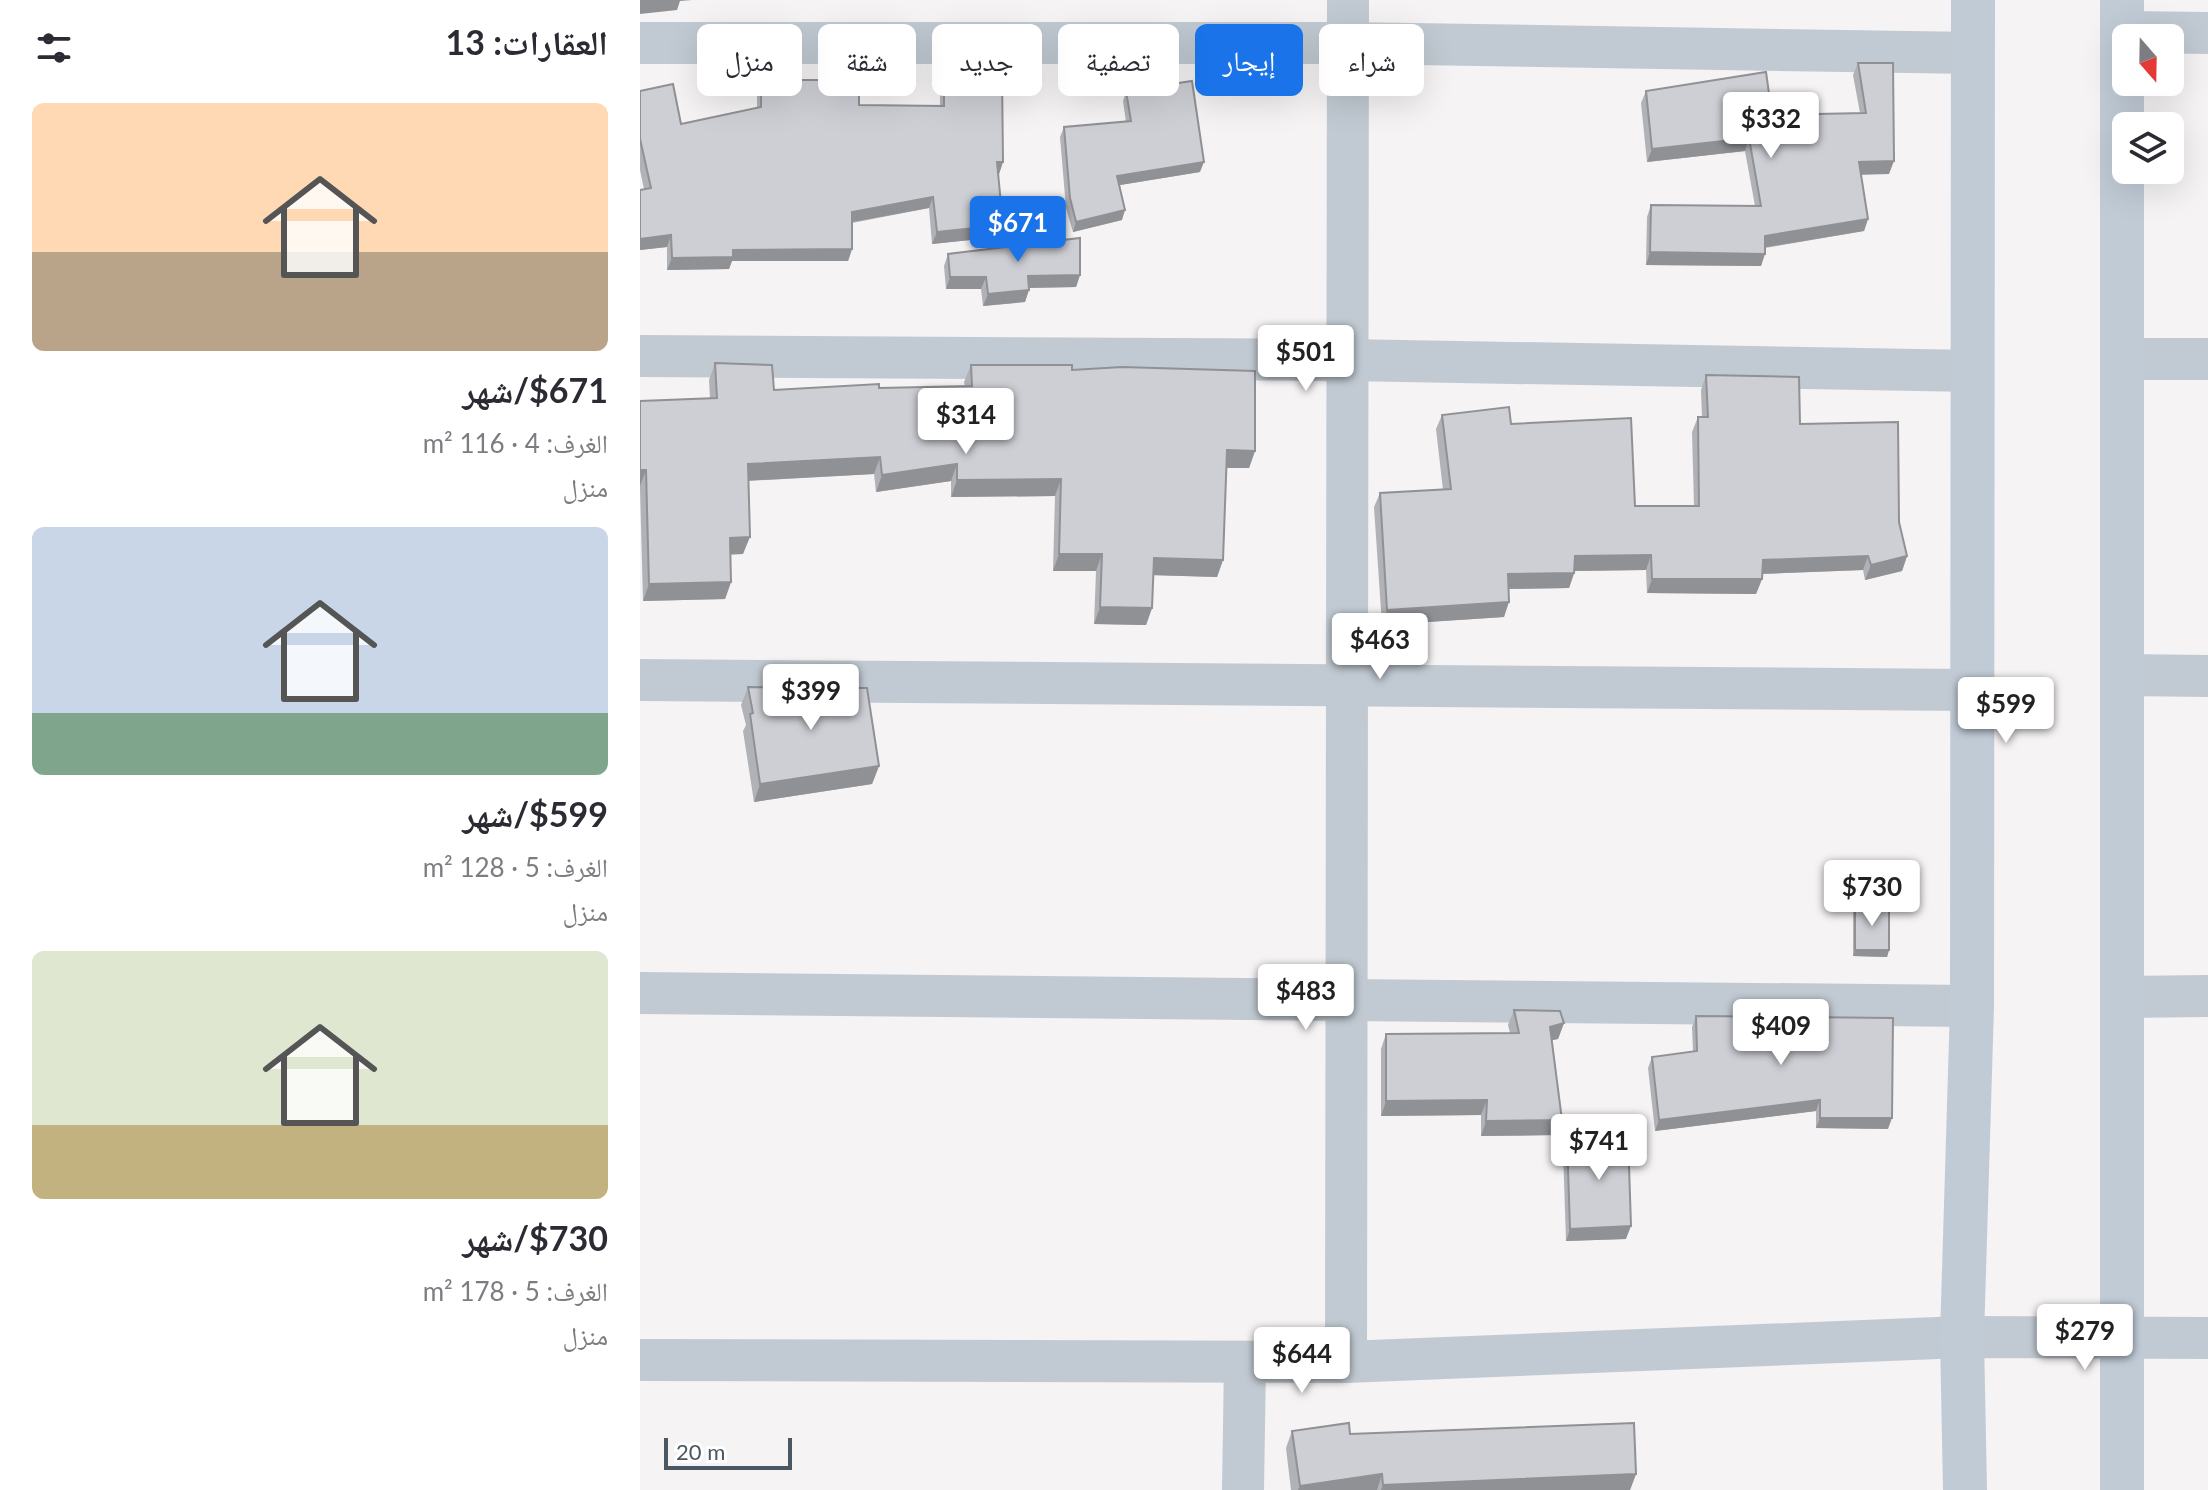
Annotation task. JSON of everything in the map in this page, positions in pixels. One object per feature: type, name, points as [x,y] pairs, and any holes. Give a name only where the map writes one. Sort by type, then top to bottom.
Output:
[{"type":"street","points":[[1348,0],[1348,24]]},
{"type":"street","points":[[1965,1490],[1962,1337],[1972,1006],[1973,0]]},
{"type":"street","points":[[2122,1490],[2122,16],[2208,33]]},
{"type":"street","points":[[640,43],[1319,43]]},
{"type":"street","points":[[1424,44],[1973,53]]},
{"type":"street","points":[[1346,1362],[1348,96]]},
{"type":"street","points":[[640,356],[1347,360],[1973,371]]},
{"type":"street","points":[[2122,359],[2208,359]]},
{"type":"street","points":[[2122,675],[2208,676]]},
{"type":"street","points":[[640,680],[1972,690]]},
{"type":"street","points":[[640,993],[1972,1006]]},
{"type":"street","points":[[2122,997],[2208,996]]},
{"type":"street","points":[[640,1360],[1346,1362],[1962,1337],[2208,1338]]},
{"type":"street","points":[[1243,1490],[1245,1362]]},
{"type":"building","points":[[1858,63],[1893,63],[1894,161],[1859,162],[1868,219],[1765,236],[1765,254],[1650,252],[1651,205],[1761,206],[1749,138],[1652,149],[1646,91],[1766,72],[1772,115],[1866,113]]},
{"type":"building","points":[[802,80],[818,80],[818,96],[859,96],[859,105],[944,106],[944,96],[1002,96],[1003,162],[997,162],[1003,225],[937,232],[933,197],[852,212],[852,249],[733,250],[733,257],[672,258],[671,235],[640,239],[640,190],[651,188],[640,139],[640,91],[673,84],[681,124],[761,107],[761,96],[802,96]]},
{"type":"building","points":[[1192,81],[1204,162],[1117,176],[1125,210],[1076,222],[1070,198],[1064,127],[1131,121],[1127,96],[1179,96],[1179,83]]},
{"type":"building","points":[[1080,238],[1080,275],[1028,276],[1029,290],[988,294],[986,277],[950,277],[948,254]]},
{"type":"building","points":[[715,363],[772,365],[774,390],[879,384],[879,388],[972,386],[971,365],[1072,365],[1072,370],[1122,367],[1255,371],[1255,451],[1227,450],[1223,560],[1154,558],[1152,608],[1100,607],[1102,554],[1059,554],[1061,479],[957,480],[957,464],[882,475],[880,457],[748,464],[750,537],[730,538],[731,582],[649,584],[646,470],[640,470],[640,401],[717,398]]},
{"type":"building","points":[[1706,375],[1799,377],[1800,424],[1898,422],[1899,522],[1907,556],[1871,565],[1868,556],[1763,560],[1762,579],[1652,579],[1651,555],[1575,556],[1574,573],[1508,574],[1509,602],[1387,610],[1380,493],[1451,489],[1442,415],[1509,407],[1511,424],[1631,418],[1635,506],[1699,506],[1698,417],[1708,417]]},
{"type":"building","points":[[748,687],[867,688],[879,766],[760,784]]},
{"type":"building","points":[[1855,907],[1889,907],[1889,950],[1855,950]]},
{"type":"building","points":[[1514,1010],[1560,1011],[1564,1023],[1550,1027],[1562,1120],[1486,1121],[1487,1100],[1386,1101],[1386,1034],[1519,1033]]},
{"type":"building","points":[[1696,1016],[1893,1018],[1892,1118],[1820,1118],[1820,1100],[1659,1120],[1652,1057],[1697,1051]]},
{"type":"building","points":[[1628,1135],[1631,1226],[1570,1229],[1567,1137]]},
{"type":"building","points":[[1349,1423],[1350,1434],[1634,1423],[1636,1474],[1383,1485],[1382,1474],[1300,1486],[1292,1431]]}]
